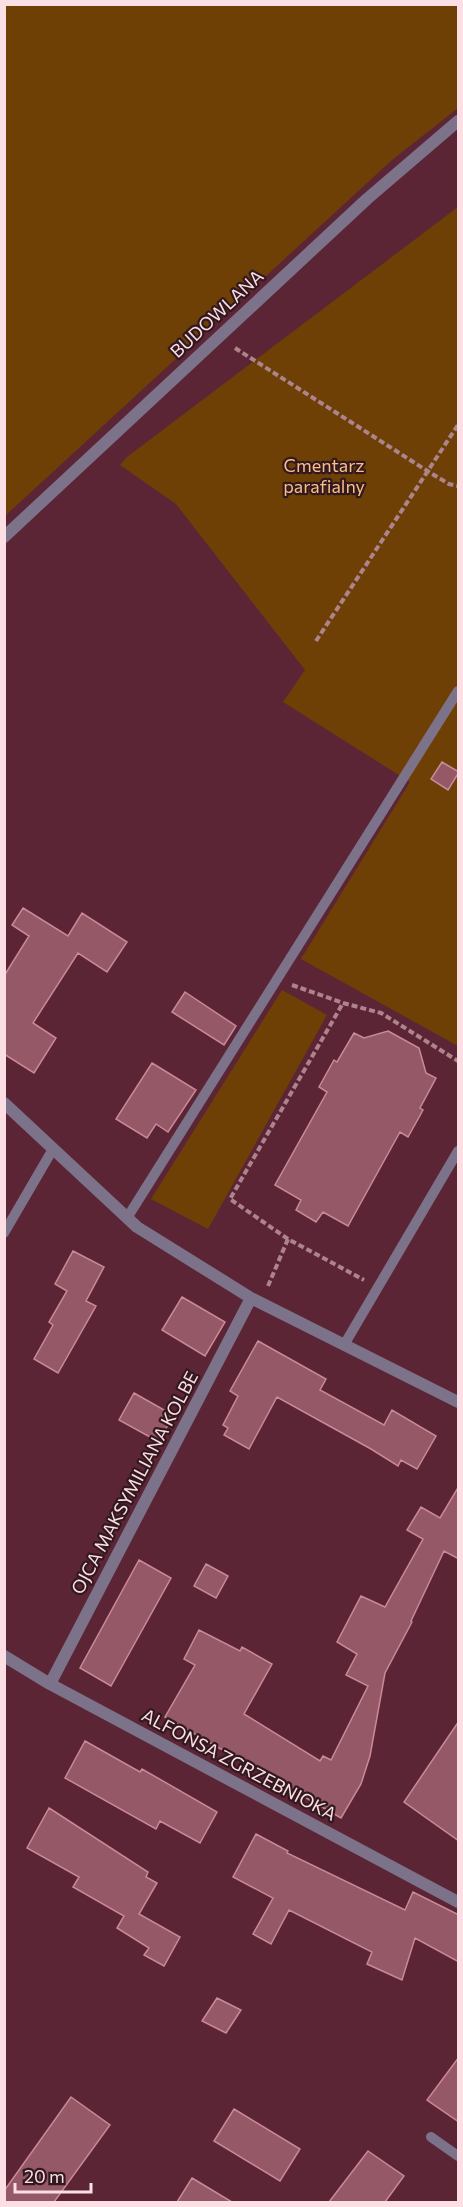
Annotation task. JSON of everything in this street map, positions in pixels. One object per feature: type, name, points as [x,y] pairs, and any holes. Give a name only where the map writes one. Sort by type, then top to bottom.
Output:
[{"type":"street","name":"BUDOWLANA","points":[[4,537],[367,199],[459,121]]},
{"type":"street","points":[[4,1103],[137,1227],[256,1300],[344,1345],[457,1397]]},
{"type":"street","name":"OJCA MAKSYMILIANA KOLBE","points":[[50,1684],[256,1300]]},
{"type":"street","name":"ALFONSA ZGRZEBNIOKA","points":[[4,1656],[50,1684],[459,1902]]},
{"type":"lane","points":[[127,1218],[459,691]]},
{"type":"lane","points":[[4,1233],[53,1149]]},
{"type":"lane","points":[[344,1345],[459,1151]]},
{"type":"lane","points":[[431,2137],[459,2156]]},
{"type":"path","points":[[231,345],[429,472],[449,484],[459,486]]},
{"type":"path","points":[[316,641],[459,425]]},
{"type":"path","points":[[277,980],[343,1003],[381,1013],[459,1061]]},
{"type":"path","points":[[343,1003],[230,1199],[288,1239],[378,1287]]},
{"type":"path","points":[[256,1300],[288,1239]]},
{"type":"green space","points":[[5,4],[458,5],[458,108],[392,160],[5,516]]},
{"type":"green space","name":"Cmentarz parafialny","points":[[458,207],[458,1046],[301,959],[410,782],[283,702],[305,670],[176,504],[120,465],[127,457]]},
{"type":"green space","points":[[282,990],[327,1015],[208,1229],[151,1199]]},
{"type":"building","points":[[442,762],[459,772],[448,790],[431,779]]},
{"type":"building","points":[[23,908],[68,936],[82,913],[127,942],[107,972],[78,953],[33,1023],[56,1038],[34,1073],[4,1054],[4,976],[29,936],[12,925]]},
{"type":"building","points":[[185,992],[236,1026],[224,1045],[172,1012]]},
{"type":"building","points":[[388,1031],[419,1048],[426,1073],[436,1078],[420,1108],[423,1110],[408,1137],[400,1132],[348,1226],[323,1212],[316,1222],[296,1210],[301,1200],[275,1185],[327,1092],[319,1087],[334,1060],[337,1062],[354,1033],[364,1038]]},
{"type":"building","points":[[152,1063],[196,1090],[168,1132],[156,1124],[147,1138],[116,1119]]},
{"type":"building","points":[[73,1251],[104,1267],[86,1301],[96,1306],[58,1373],[34,1359],[53,1325],[49,1322],[67,1291],[55,1284]]},
{"type":"building","points":[[182,1297],[225,1322],[205,1356],[162,1330]]},
{"type":"building","points":[[258,1341],[326,1379],[320,1390],[384,1425],[392,1410],[436,1436],[417,1469],[401,1460],[398,1466],[277,1397],[249,1449],[224,1435],[228,1428],[223,1425],[238,1396],[230,1391]]},
{"type":"building","points":[[134,1393],[173,1415],[159,1442],[119,1420]]},
{"type":"building","points":[[459,1486],[459,1559],[444,1551],[412,1622],[385,1673],[370,1756],[361,1784],[341,1818],[165,1717],[195,1665],[184,1659],[199,1630],[240,1651],[242,1647],[272,1664],[244,1714],[320,1761],[323,1756],[331,1760],[368,1686],[346,1675],[357,1654],[337,1642],[361,1596],[385,1607],[423,1539],[407,1530],[421,1507],[440,1518]]},
{"type":"building","points":[[139,1560],[171,1578],[111,1686],[80,1668]]},
{"type":"building","points":[[206,1564],[228,1576],[216,1598],[194,1586]]},
{"type":"building","points":[[459,1721],[459,1841],[404,1802]]},
{"type":"building","points":[[85,1741],[140,1772],[142,1769],[217,1812],[200,1843],[160,1821],[156,1829],[65,1778]]},
{"type":"building","points":[[49,1808],[148,1872],[146,1877],[157,1883],[139,1914],[180,1937],[164,1966],[144,1955],[149,1948],[117,1928],[124,1916],[73,1887],[79,1877],[27,1848]]},
{"type":"building","points":[[256,1834],[288,1851],[287,1853],[405,1910],[413,1892],[459,1915],[459,1962],[415,1938],[402,1980],[367,1964],[372,1952],[289,1910],[271,1944],[253,1934],[273,1898],[233,1877]]},
{"type":"building","points":[[217,1998],[241,2010],[226,2033],[202,2021]]},
{"type":"building","points":[[459,2057],[459,2122],[427,2100]]},
{"type":"building","points":[[71,2097],[110,2125],[54,2202],[4,2202],[4,2191]]},
{"type":"building","points":[[234,2109],[300,2149],[280,2181],[214,2141]]},
{"type":"building","points":[[368,2151],[404,2176],[385,2202],[329,2202]]},
{"type":"building","points":[[192,2178],[232,2202],[177,2202]]}]
